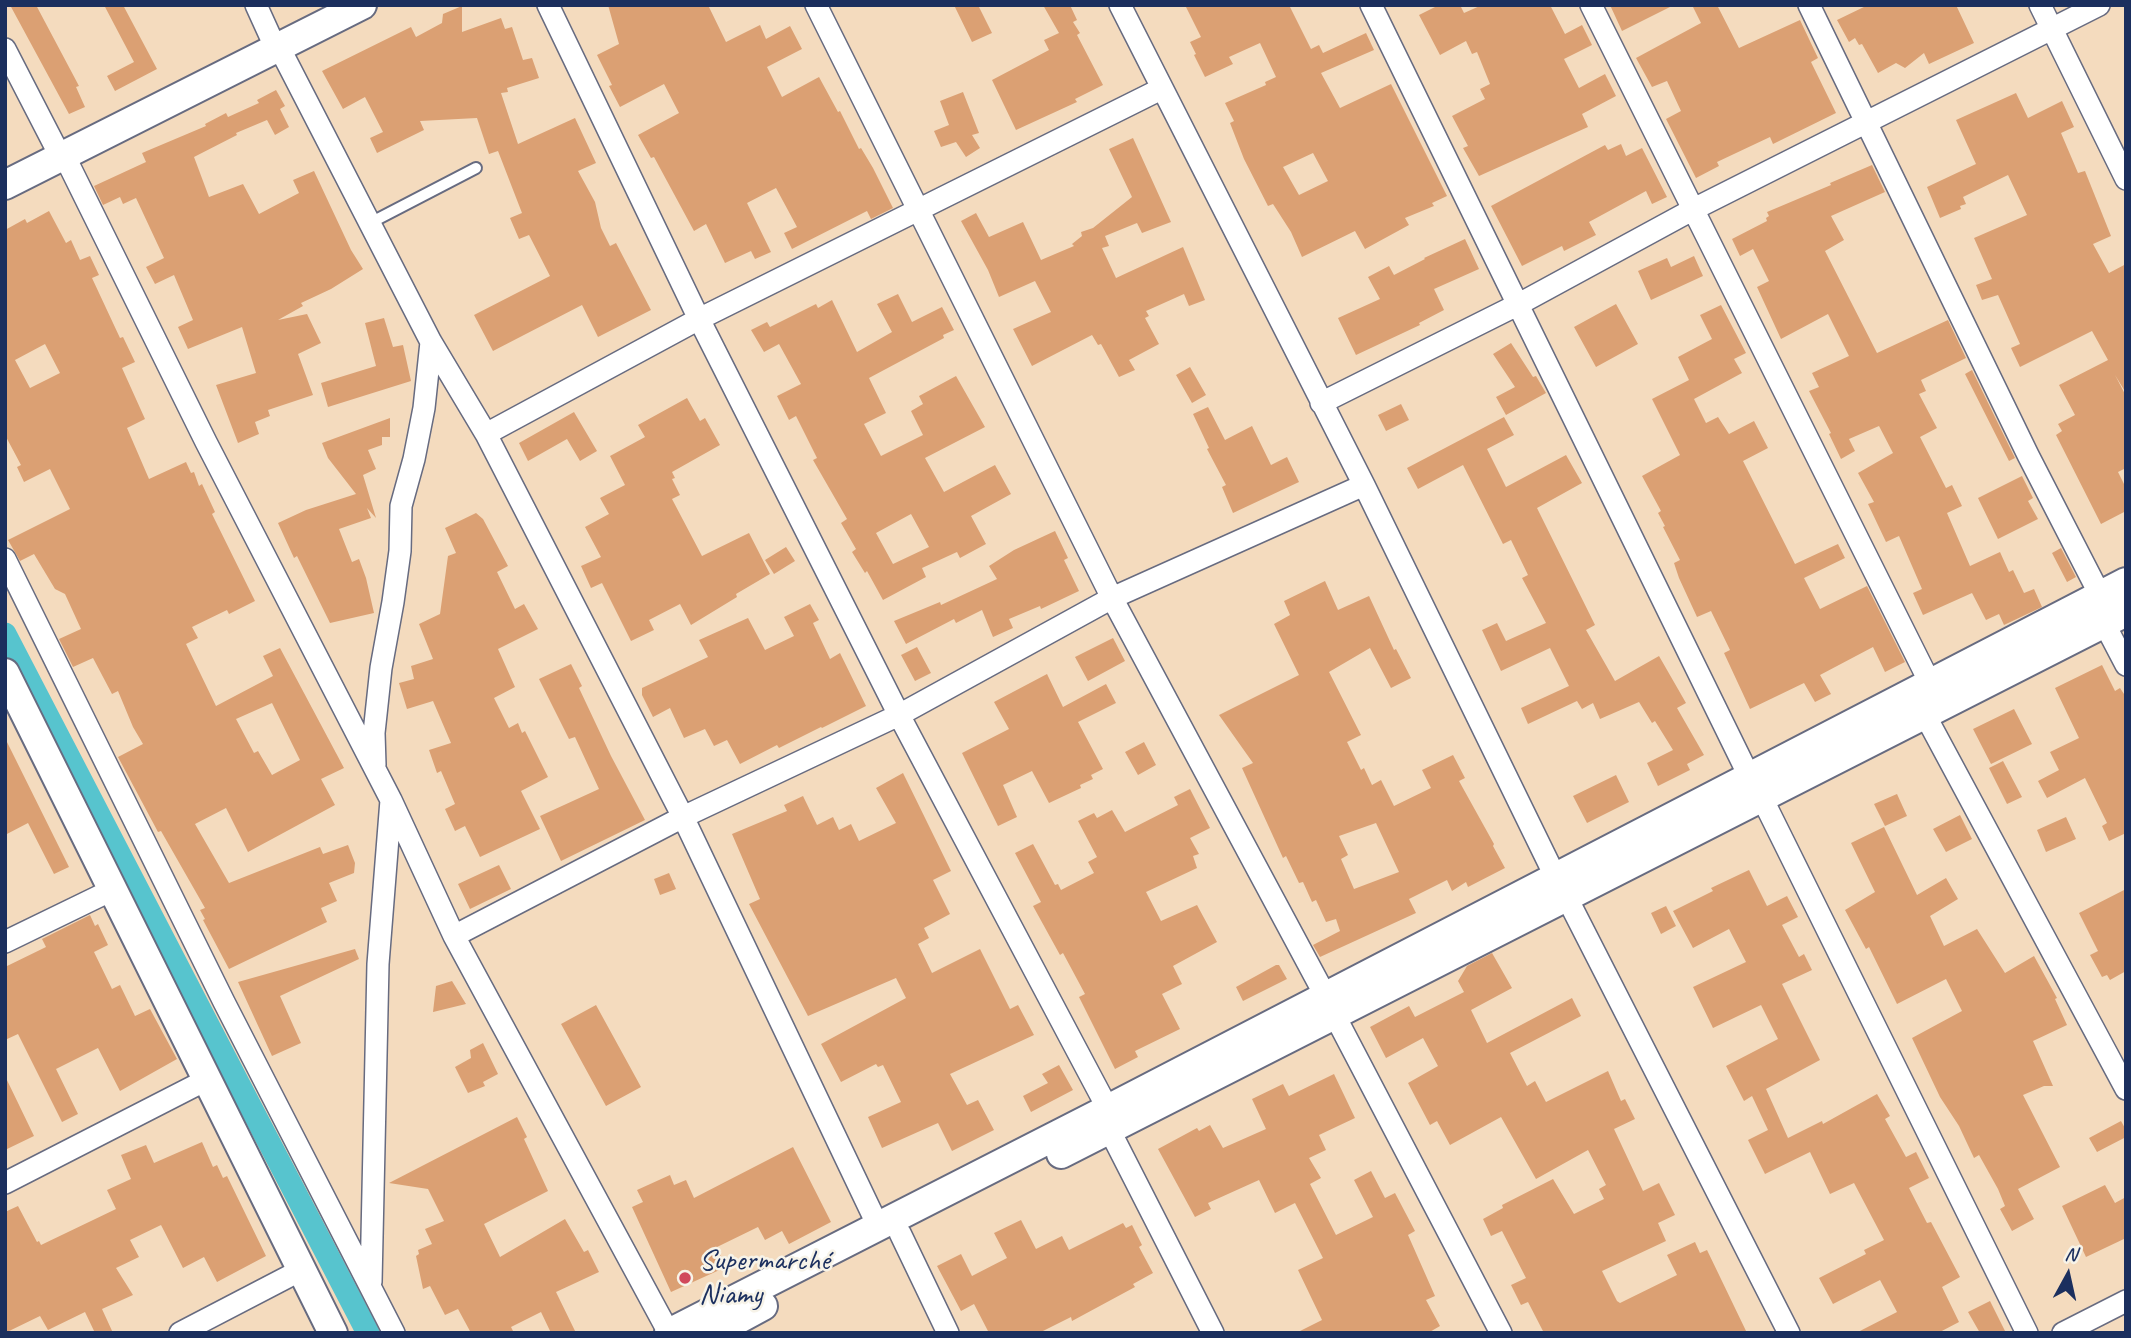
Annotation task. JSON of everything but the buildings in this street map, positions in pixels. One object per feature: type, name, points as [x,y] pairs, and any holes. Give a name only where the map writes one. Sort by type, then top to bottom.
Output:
[{"type":"street","points":[[256,5],[431,342],[486,434],[683,817],[889,1230],[948,1333]]},
{"type":"street","points":[[275,42],[334,5]]},
{"type":"street","points":[[5,174],[60,151],[275,42],[362,5]]},
{"type":"street","points":[[548,5],[699,319],[899,715],[1109,1120],[1213,1333]]},
{"type":"street","points":[[816,5],[1112,598],[1331,1006],[1501,1333]]},
{"type":"street","points":[[1120,5],[1364,485],[1561,887],[1789,1333]]},
{"type":"street","points":[[1371,5],[2027,1333]]},
{"type":"street","points":[[1591,5],[1930,683]]},
{"type":"street","points":[[1809,5],[2028,454],[2100,595]]},
{"type":"street","points":[[2040,5],[2126,179]]},
{"type":"street","points":[[1321,403],[1519,304],[1692,210],[2099,5]]},
{"type":"street","points":[[5,49],[60,151],[206,442],[391,800],[454,936],[669,1333],[889,1230],[1331,1006],[1755,787],[1930,683],[2126,582]]},
{"type":"street","points":[[486,434],[699,319],[1161,89]]},
{"type":"street","points":[[5,185],[60,151]]},
{"type":"street","points":[[376,771],[374,733],[380,668],[400,551],[401,506],[424,408],[431,342]]},
{"type":"street","points":[[454,936],[683,817],[899,715],[1112,598],[1364,485]]},
{"type":"street","points":[[5,559],[224,1002],[394,1333]]},
{"type":"street","points":[[1755,787],[1925,715],[2115,617],[2126,665]]},
{"type":"street","points":[[7,682],[114,888],[333,1333]]},
{"type":"street","points":[[1925,715],[2126,1089]]},
{"type":"street","points":[[371,1284],[378,964],[391,800]]},
{"type":"street","points":[[5,942],[114,888]]},
{"type":"street","points":[[5,1183],[208,1079]]},
{"type":"street","points":[[713,1333],[889,1230]]},
{"type":"street","points":[[180,1333],[303,1269]]},
{"type":"street","points":[[2063,1333],[2126,1301]]},
{"type":"lane","points":[[370,223],[476,168]]},
{"type":"waterway","points":[[5,634],[368,1333]]},
{"type":"place","name":"Supermarché Niamy","points":[[685,1278]]}]
